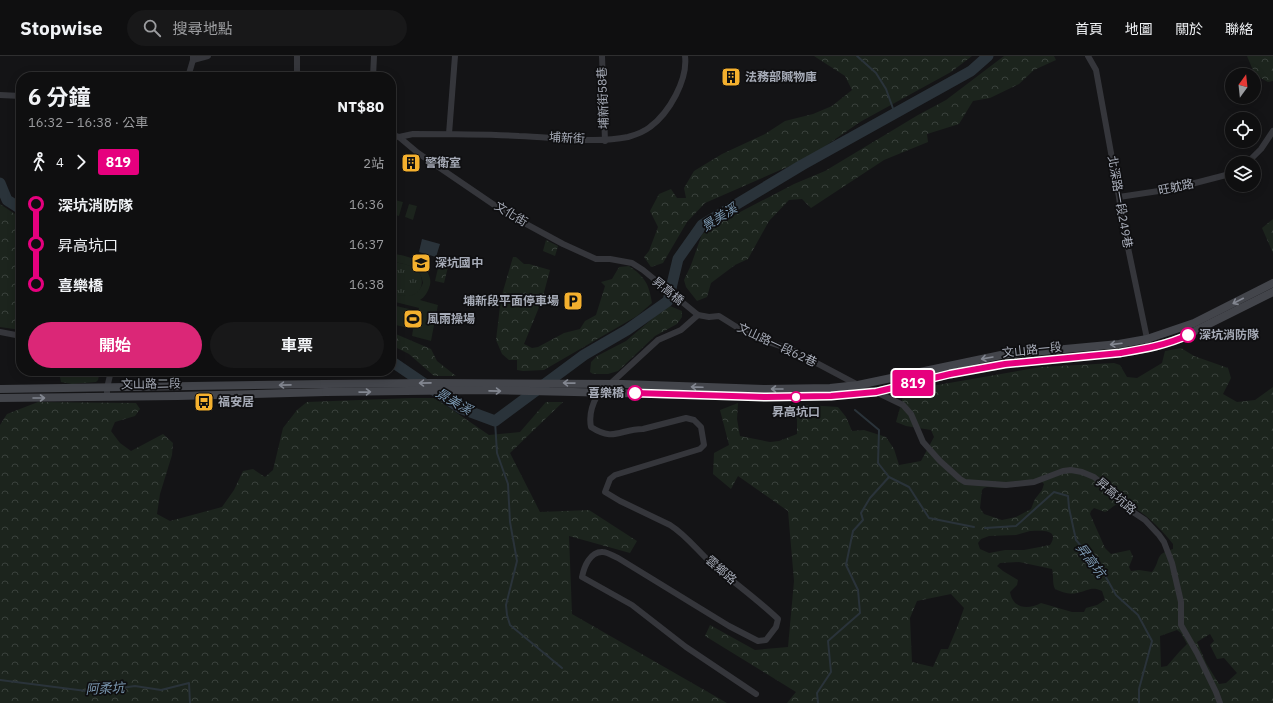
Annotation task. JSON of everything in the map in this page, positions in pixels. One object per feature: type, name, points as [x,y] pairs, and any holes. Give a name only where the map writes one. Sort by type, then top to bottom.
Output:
[{"type":"main road","name":"文山路一段","points":[[735,392],[766,397],[831,396],[876,392],[950,374],[1005,364],[1120,353],[1148,343],[1194,323],[1273,283]]},
{"type":"main road","name":"文山路一段","points":[[735,392],[830,388],[858,385],[1001,355],[1119,344],[1148,343],[1181,338],[1273,292]]},
{"type":"main road","name":"文山路二段","points":[[0,390],[107,388],[325,388]]},
{"type":"main road","name":"文山路二段","points":[[0,398],[107,396],[325,388]]},
{"type":"main road","points":[[325,388],[735,392]]},
{"type":"street","points":[[190,72],[193,58],[208,56]]},
{"type":"street","points":[[297,56],[297,72]]},
{"type":"street","points":[[373,72],[374,56]]},
{"type":"street","points":[[449,134],[455,56]]},
{"type":"street","name":"埔新街58巷","points":[[602,56],[605,141]]},
{"type":"street","name":"埔新街","points":[[399,137],[413,134],[449,134],[605,141],[630,136],[650,128],[664,114],[674,99],[683,77],[685,56]]},
{"type":"street","name":"北深路一段249巷","points":[[1088,57],[1096,70],[1122,219],[1148,343]]},
{"type":"street","points":[[0,95],[16,96]]},
{"type":"street","points":[[1254,156],[1261,149],[1273,131]]},
{"type":"street","name":"文化街","points":[[396,136],[418,153],[506,213],[563,244],[593,258],[632,263],[643,270]]},
{"type":"street","name":"旺躭路","points":[[1119,197],[1172,189],[1225,175]]},
{"type":"street","name":"昇高橋","points":[[643,270],[696,313]]},
{"type":"street","name":"雲鄉路","points":[[696,313],[681,330],[658,340],[597,396],[594,401],[589,420],[591,427],[600,433],[610,435],[643,429],[686,418],[694,420],[700,427],[704,445],[700,449],[615,475],[610,479],[605,492],[678,530],[711,562],[778,619],[776,627],[766,640],[758,642],[729,626],[618,558],[603,552],[598,552],[587,562],[582,577],[632,605],[686,646],[756,694]]},
{"type":"street","name":"文山路一段62巷","points":[[696,313],[709,317],[718,316],[751,336],[792,350],[858,385]]},
{"type":"street","points":[[0,332],[16,335]]},
{"type":"street","points":[[107,396],[109,376]]},
{"type":"street","name":"昇高坑路","points":[[858,385],[876,392],[907,408],[923,442],[940,461],[965,482],[1006,485],[1034,482],[1063,471],[1071,470],[1082,472],[1094,477],[1124,506],[1145,520],[1164,542],[1172,563],[1181,602],[1181,625],[1197,653],[1220,703]]},
{"type":"green space","points":[[814,56],[972,56],[951,72],[860,122],[808,158],[705,203],[687,222],[663,263],[651,267],[644,257],[649,251],[658,227],[650,211],[659,194],[671,189],[677,198],[686,198],[684,188],[694,171],[722,154],[765,134],[785,121],[813,114],[832,106],[852,90],[845,76]]},
{"type":"green space","points":[[1004,56],[1054,56],[1056,60],[1034,70],[1019,84],[990,98],[973,101],[959,124],[927,134],[928,142],[884,160],[811,208],[802,199],[789,200],[769,221],[748,259],[735,265],[711,283],[707,297],[697,301],[686,287],[684,280],[702,234],[719,223],[794,184],[825,171],[918,115],[946,100]]},
{"type":"green space","points":[[1247,56],[1273,56],[1273,81],[1268,82],[1261,78],[1261,68],[1252,68]]},
{"type":"green space","points":[[396,200],[403,202],[399,216],[396,215]]},
{"type":"green space","points":[[0,204],[16,215],[16,329],[0,327]]},
{"type":"green space","points":[[409,204],[417,206],[413,220],[405,217]]},
{"type":"green space","points":[[1273,219],[1273,253],[1262,228]]},
{"type":"green space","points":[[546,240],[558,246],[555,256],[543,251]]},
{"type":"green space","points":[[396,254],[413,258],[418,261],[426,268],[429,274],[429,288],[425,296],[420,300],[438,305],[431,341],[412,336],[413,329],[396,325],[396,306],[418,311],[419,308],[396,302],[396,294],[401,296],[413,295],[423,283],[416,269],[396,262]]},
{"type":"green space","points":[[513,257],[516,257],[524,264],[550,270],[542,300],[524,344],[532,348],[538,347],[564,333],[580,329],[585,321],[596,315],[605,286],[601,282],[612,279],[619,267],[629,266],[643,278],[648,286],[652,303],[637,316],[544,370],[517,370],[517,360],[509,360],[502,354],[496,340],[501,298]]},
{"type":"green space","points":[[396,262],[408,265],[417,270],[420,274],[422,282],[420,290],[413,296],[396,295]]},
{"type":"green space","points":[[439,264],[448,267],[444,283],[435,281]]},
{"type":"green space","points":[[670,306],[682,311],[682,317],[677,324],[655,336],[618,371],[608,374],[593,374],[590,372],[591,362],[597,356],[626,341],[659,313]]},
{"type":"green space","points":[[396,334],[431,349],[437,361],[456,376],[434,376],[409,354],[396,348]]},
{"type":"green space","points":[[1181,348],[1194,356],[1228,368],[1231,378],[1223,394],[1237,402],[1255,400],[1273,387],[1273,703],[787,703],[796,692],[705,636],[710,625],[755,650],[788,647],[794,581],[788,511],[738,476],[731,489],[713,474],[714,453],[729,445],[720,410],[738,403],[737,419],[740,436],[770,442],[779,441],[797,434],[797,419],[791,412],[791,404],[838,407],[846,417],[852,431],[864,430],[886,437],[894,449],[899,465],[921,461],[934,437],[931,430],[906,426],[896,422],[903,397],[903,391],[1041,367],[1114,363],[1120,365],[1127,377],[1137,378],[1162,363],[1165,351]],"holes":[[[1042,482],[1044,484],[1031,509],[1016,517],[1002,520],[984,514],[980,508],[982,490],[984,488],[1002,488]],[[1118,504],[1125,504],[1140,511],[1158,527],[1173,544],[1173,549],[1160,555],[1152,572],[1139,570],[1131,571],[1129,567],[1133,557],[1130,550],[1111,554],[1105,548],[1090,514],[1094,508],[1105,512]],[[1030,531],[1038,531],[1051,533],[1053,540],[1050,545],[1024,550],[1005,550],[989,553],[980,549],[978,543],[981,539],[989,536],[1016,535]],[[1019,562],[1052,569],[1055,589],[1071,594],[1092,589],[1098,590],[1102,591],[1105,600],[1097,605],[1086,608],[1084,612],[1072,612],[1041,603],[1031,607],[1018,605],[1014,602],[1010,592],[1017,585],[1018,580],[997,566],[1000,563]],[[951,594],[964,608],[948,649],[941,649],[933,667],[912,662],[910,618],[917,601]],[[1177,630],[1181,633],[1187,644],[1167,666],[1161,667],[1160,636]],[[1210,634],[1214,641],[1210,645],[1217,659],[1224,658],[1237,673],[1226,683],[1219,684],[1206,663],[1197,642]]]},
{"type":"green space","points":[[60,376],[99,376],[96,382],[72,384],[61,382]]},
{"type":"green space","points":[[435,398],[489,435],[520,432],[546,402],[563,402],[510,453],[540,512],[589,510],[637,541],[630,553],[569,536],[572,614],[727,703],[0,703],[0,425],[7,414],[38,402],[136,403],[140,409],[135,416],[115,422],[111,431],[120,443],[131,451],[163,434],[173,443],[172,455],[160,494],[157,514],[170,521],[222,507],[234,490],[243,471],[253,469],[265,477],[273,470],[283,428],[297,410],[307,402]]},
{"type":"shaded area","points":[[422,239],[440,244],[436,257],[419,252]]},
{"type":"waterway","points":[[857,56],[876,73],[886,89],[895,114]]},
{"type":"waterway","name":"景美溪","points":[[396,364],[460,408],[495,421],[584,355],[627,330],[668,301],[678,259],[702,225],[802,165],[971,71],[988,56]]},
{"type":"waterway","name":"景美溪","points":[[0,183],[7,200],[16,206]]},
{"type":"waterway","name":"昇高坑","points":[[855,410],[879,430],[878,463],[889,477],[909,487],[929,518],[974,527]]},
{"type":"waterway","points":[[495,421],[497,453],[508,484],[510,522],[517,561],[506,605],[507,615],[510,625],[562,668]]},
{"type":"waterway","points":[[818,703],[817,693],[831,672],[828,641],[860,613],[858,590],[846,565],[853,531],[863,520],[861,513],[870,498],[889,477]]},
{"type":"waterway","name":"昇高坑","points":[[985,528],[1016,526],[1054,492],[1068,496],[1076,540],[1103,572],[1116,595],[1138,615],[1152,641],[1139,689],[1139,703]]},
{"type":"waterway","name":"阿柔坑","points":[[0,680],[94,692],[135,686],[161,690],[189,683],[190,703]]},
{"type":"bus line","name":"819","points":[[635,393],[786,397],[831,396],[876,392],[950,374],[1005,364],[1120,353],[1149,348],[1188,335]]},
{"type":"place","name":"法務部贓物庫","points":[[731,77]]},
{"type":"place","name":"警衛室","points":[[411,163]]},
{"type":"place","name":"深坑國中","points":[[421,263]]},
{"type":"place","name":"埔新段平面停車場","points":[[573,301]]},
{"type":"place","name":"風雨操場","points":[[413,319]]},
{"type":"place","name":"深坑消防隊","points":[[1188,335]]},
{"type":"place","name":"喜樂橋","points":[[635,393]]},
{"type":"place","name":"昇高坑口","points":[[796,397]]},
{"type":"place","name":"福安居","points":[[204,402]]}]
